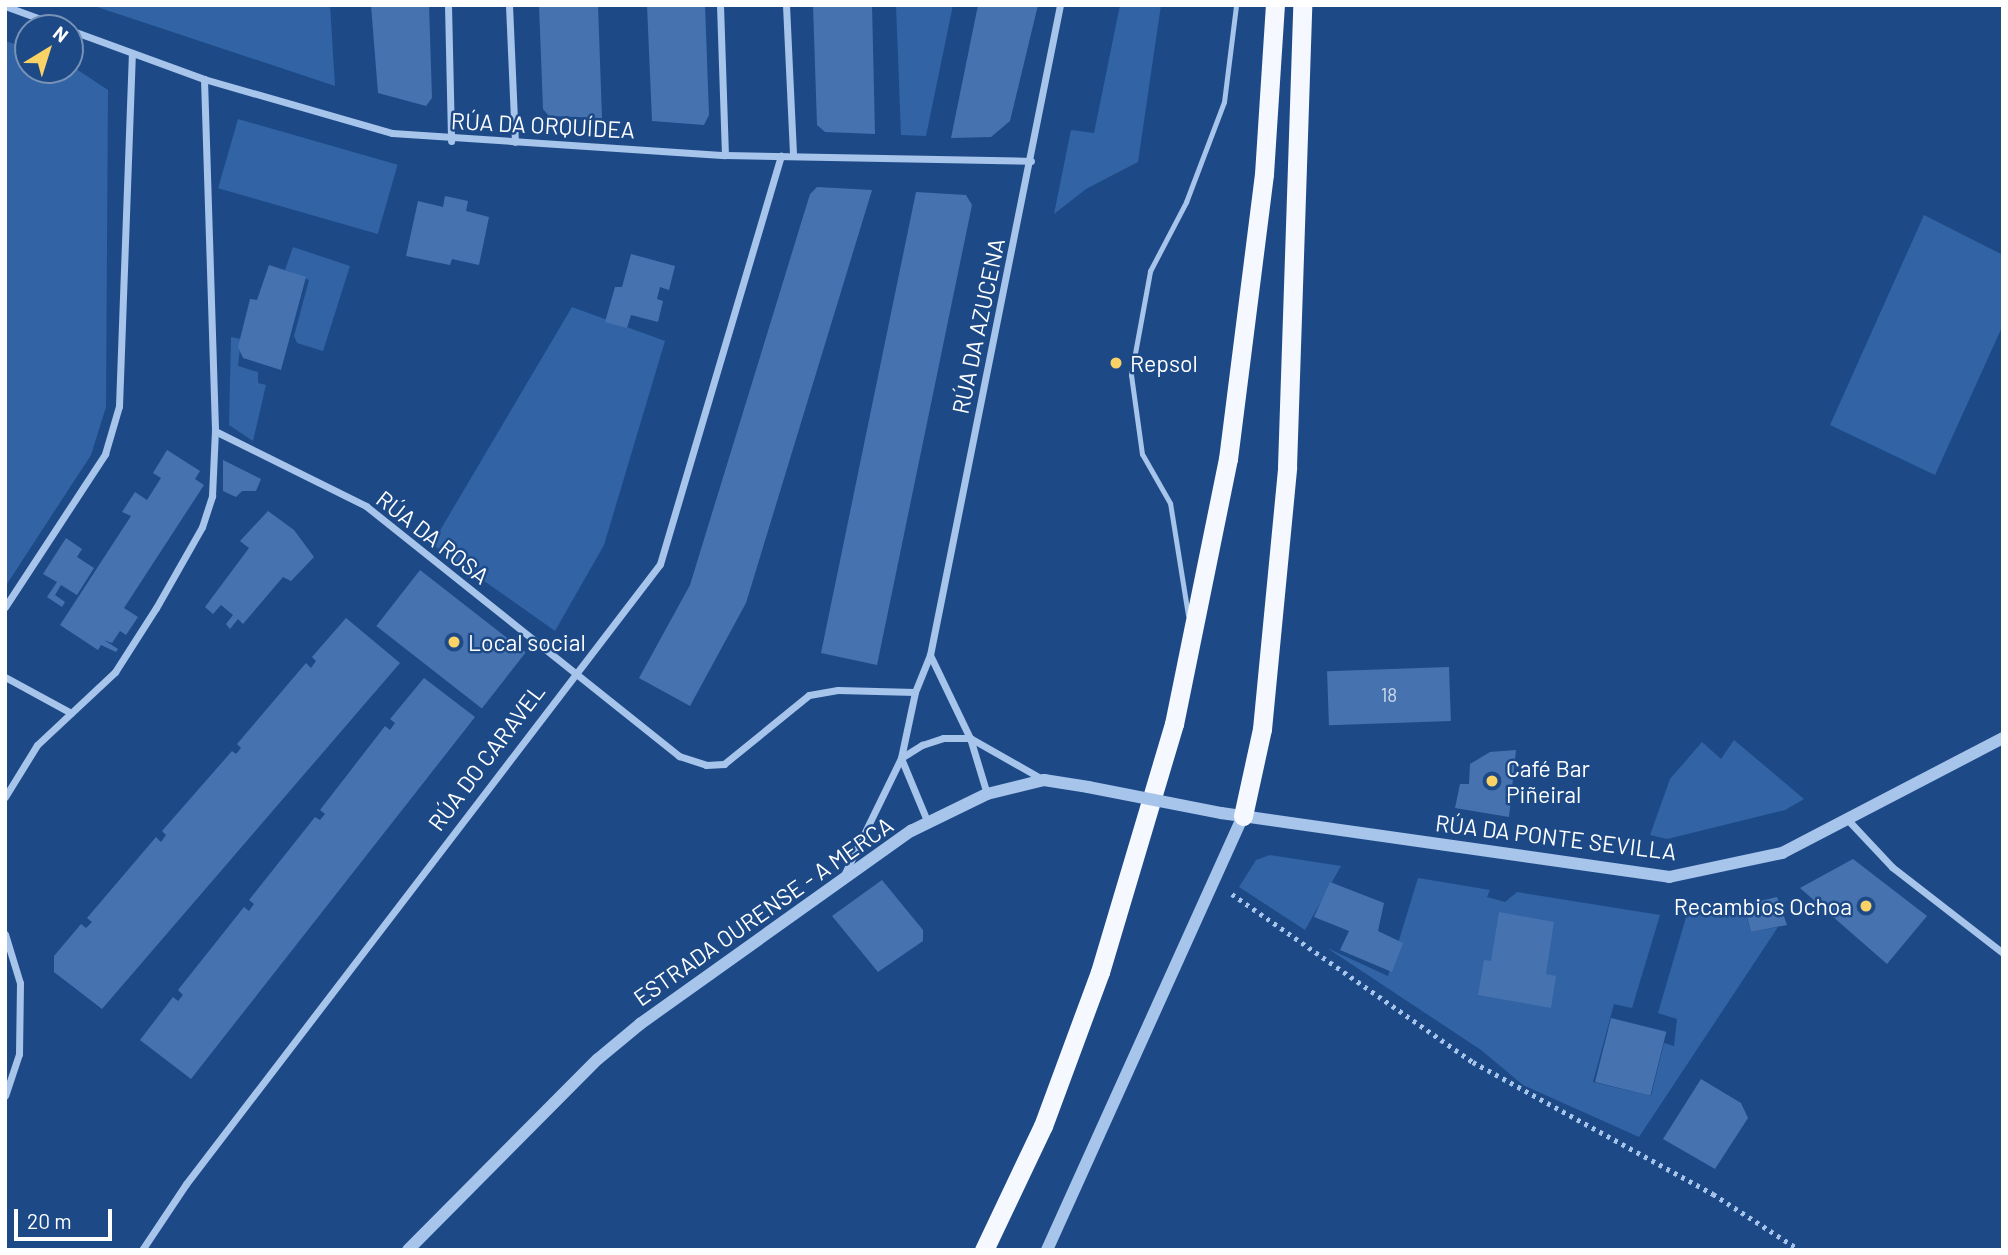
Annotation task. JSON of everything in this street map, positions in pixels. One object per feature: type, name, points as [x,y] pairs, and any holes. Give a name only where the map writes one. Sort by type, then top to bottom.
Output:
[{"type":"highway","points":[[984,1250],[1043,1126],[1100,972],[1174,724],[1228,460],[1264,174],[1275,5]]},
{"type":"highway","points":[[1243,816],[1262,729],[1287,467],[1302,5]]},
{"type":"street","points":[[448,5],[451,141]]},
{"type":"street","points":[[509,5],[515,142]]},
{"type":"street","points":[[720,5],[725,156]]},
{"type":"street","points":[[786,5],[793,156]]},
{"type":"street","name":"RÚA DA AZUCENA","points":[[840,882],[901,758],[915,692],[930,655],[1031,161],[1060,5]]},
{"type":"street","name":"RÚA DA ORQUÍDEA","points":[[5,6],[27,14]]},
{"type":"street","name":"RÚA DA ORQUÍDEA","points":[[84,35],[204,79],[392,133],[451,141],[515,142],[725,156],[1031,161]]},
{"type":"street","points":[[5,607],[105,454],[119,406],[132,53]]},
{"type":"street","points":[[5,797],[37,745],[115,672],[202,527],[212,496],[215,431],[204,79]]},
{"type":"street","name":"RÚA DO CARAVEL","points":[[142,1250],[660,564],[781,156]]},
{"type":"street","name":"RÚA DA ROSA","points":[[215,431],[366,506],[574,675],[679,756],[706,765],[724,764],[741,754],[809,695],[838,690],[915,692]]},
{"type":"street","points":[[930,655],[970,738],[987,794]]},
{"type":"street","points":[[5,677],[71,713]]},
{"type":"street","points":[[928,823],[901,758],[943,738],[970,738],[1044,780]]},
{"type":"street","name":"RÚA DA PONTE SEVILLA","points":[[1221,813],[1669,877],[1782,853],[2003,738]]},
{"type":"street","name":"ESTRADA OURENSE - A MERCA","points":[[408,1250],[598,1059],[840,882],[928,823],[987,794],[1044,780],[1221,813]]},
{"type":"street","points":[[1047,1250],[1243,816]]},
{"type":"street","points":[[1847,820],[1892,867],[2003,953]]},
{"type":"street","points":[[5,934],[20,983],[19,1054],[5,1096]]},
{"type":"lane","points":[[1191,642],[1173,516],[1142,454],[1131,375],[1150,271],[1186,202],[1224,102],[1236,5]]},
{"type":"path","points":[[1214,881],[1473,1062],[1713,1194],[1800,1250]]},
{"type":"shaded area","points":[[91,5],[330,5],[335,86]]},
{"type":"shaded area","points":[[896,5],[953,5],[926,136],[901,135]]},
{"type":"shaded area","points":[[1120,5],[1161,5],[1138,162],[1086,189],[1054,214],[1071,130],[1094,133]]},
{"type":"shaded area","points":[[5,41],[14,44],[14,84],[84,84],[84,74],[108,90],[106,407],[91,455],[5,587]]},
{"type":"shaded area","points":[[238,119],[398,165],[378,234],[218,188]]},
{"type":"shaded area","points":[[1924,215],[2003,255],[2003,325],[1935,475],[1830,425]]},
{"type":"shaded area","points":[[293,247],[350,266],[323,351],[297,343],[294,336],[309,280],[285,270]]},
{"type":"shaded area","points":[[572,307],[665,341],[604,545],[555,631],[432,544]]},
{"type":"shaded area","points":[[231,337],[241,339],[238,366],[258,372],[258,383],[266,385],[253,441],[229,425]]},
{"type":"shaded area","points":[[1734,740],[1804,799],[1785,810],[1667,839],[1650,835],[1670,779],[1702,742],[1721,759]]},
{"type":"shaded area","points":[[1270,855],[1341,866],[1305,930],[1239,887],[1256,860]]},
{"type":"shaded area","points":[[1418,878],[1490,890],[1487,897],[1505,902],[1517,892],[1660,915],[1632,1008],[1614,1004],[1593,1082],[1651,1096],[1664,1043],[1674,1046],[1677,1019],[1658,1013],[1687,914],[1744,908],[1751,932],[1778,927],[1639,1137],[1523,1085],[1481,1050],[1327,948],[1388,976]]},
{"type":"building","points":[[371,5],[429,5],[432,98],[426,106],[378,93]]},
{"type":"building","points":[[539,5],[598,5],[602,118],[549,116],[543,109]]},
{"type":"building","points":[[647,5],[705,5],[709,115],[704,125],[652,121]]},
{"type":"building","points":[[813,5],[872,5],[875,134],[825,132],[817,125]]},
{"type":"building","points":[[978,5],[1038,5],[1010,121],[991,137],[951,138]]},
{"type":"building","points":[[817,187],[872,190],[746,603],[690,706],[639,678],[690,585],[810,194]]},
{"type":"building","points":[[916,192],[966,195],[972,205],[877,665],[821,653]]},
{"type":"building","points":[[445,196],[468,201],[466,211],[489,217],[479,265],[452,259],[450,265],[406,256],[418,201],[443,207]]},
{"type":"building","points":[[631,254],[675,266],[669,290],[660,287],[657,299],[663,301],[658,322],[631,315],[627,328],[605,322],[615,287],[622,287]]},
{"type":"building","points":[[269,265],[306,277],[281,370],[243,358],[238,347],[250,299],[257,300]]},
{"type":"building","points":[[167,450],[200,471],[195,479],[204,485],[124,608],[138,617],[126,635],[120,631],[112,643],[104,640],[118,649],[116,652],[101,645],[98,650],[60,625],[131,516],[122,512],[135,492],[147,500],[161,478],[153,473]]},
{"type":"building","points":[[223,460],[261,479],[256,491],[242,491],[236,497],[223,491]]},
{"type":"building","points":[[268,511],[294,530],[314,557],[291,581],[283,577],[243,624],[238,619],[230,629],[226,624],[233,615],[221,605],[213,614],[205,607],[249,548],[240,541]]},
{"type":"building","points":[[66,538],[82,549],[77,557],[94,568],[77,595],[61,585],[55,595],[65,602],[62,607],[47,597],[57,582],[43,574]]},
{"type":"building","name":"Local social","points":[[420,570],[526,652],[482,708],[376,626]]},
{"type":"building","points":[[346,618],[400,663],[102,1009],[54,972],[54,956],[81,924],[86,928],[92,922],[87,918],[156,837],[161,842],[166,835],[162,831],[232,751],[236,754],[241,748],[237,744],[306,663],[311,668],[316,661],[312,657]]},
{"type":"building","points":[[1449,667],[1451,721],[1329,725],[1327,671]]},
{"type":"building","points":[[424,678],[475,717],[191,1079],[140,1040],[173,997],[178,1001],[183,995],[178,990],[244,907],[249,911],[254,904],[249,900],[315,817],[320,820],[325,814],[320,810],[385,726],[390,730],[395,723],[390,719]]},
{"type":"building","name":"Café Bar Piñeiral","points":[[1516,750],[1509,817],[1455,808],[1460,784],[1469,784],[1470,764],[1490,752]]},
{"type":"building","name":"Recambios Ochoa","points":[[1853,859],[1927,916],[1887,964],[1800,888]]},
{"type":"building","points":[[882,880],[923,930],[923,941],[878,972],[832,916]]},
{"type":"building","points":[[1330,882],[1384,903],[1378,931],[1403,943],[1392,972],[1340,950],[1349,931],[1314,917]]},
{"type":"building","points":[[1777,897],[1787,925],[1751,932],[1744,905]]},
{"type":"building","points":[[1499,912],[1554,922],[1546,974],[1556,976],[1551,1008],[1478,995],[1484,960],[1491,961]]},
{"type":"building","points":[[1611,1018],[1666,1032],[1650,1096],[1595,1082]]},
{"type":"building","points":[[1701,1079],[1741,1103],[1748,1118],[1715,1169],[1663,1139]]},
{"type":"place","name":"Repsol","points":[[1116,363]]},
{"type":"place","name":"Local social","points":[[454,642]]},
{"type":"place","name":"Café Bar Piñeiral","points":[[1492,781]]},
{"type":"place","name":"Recambios Ochoa","points":[[1866,906]]}]
